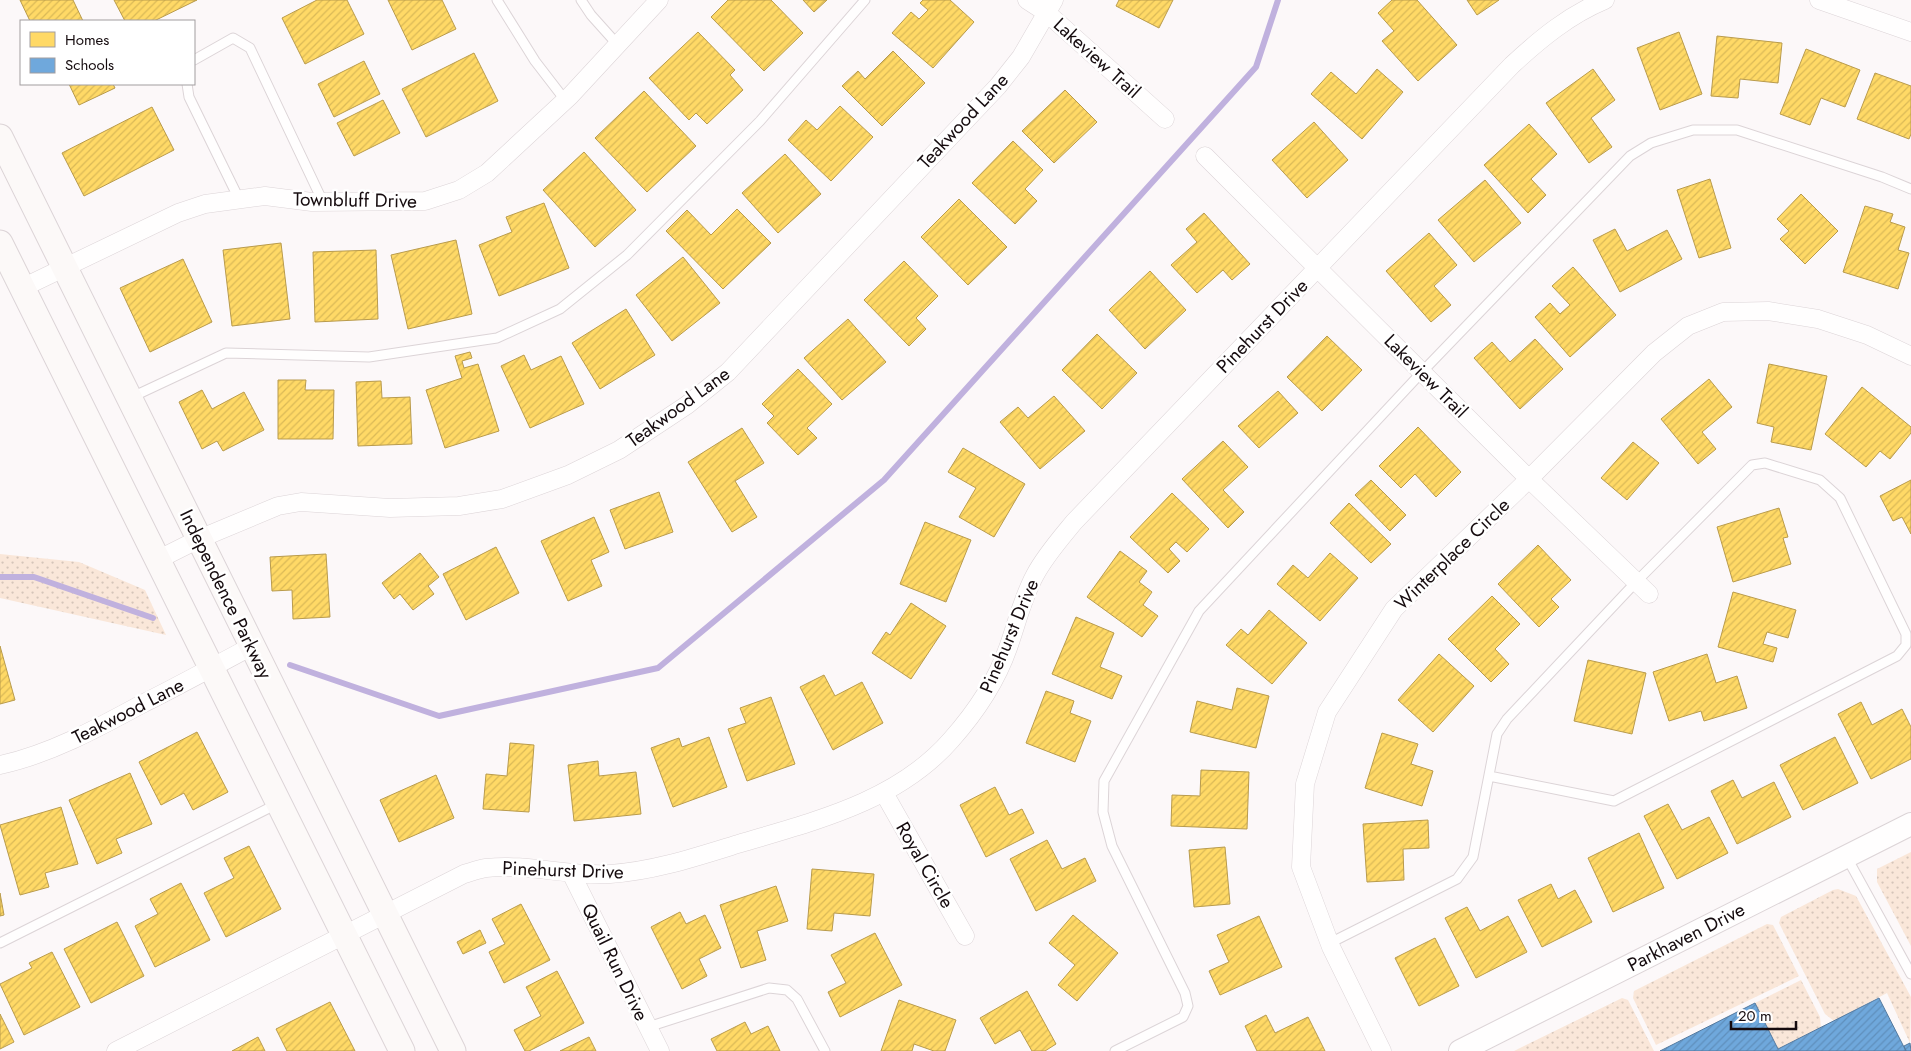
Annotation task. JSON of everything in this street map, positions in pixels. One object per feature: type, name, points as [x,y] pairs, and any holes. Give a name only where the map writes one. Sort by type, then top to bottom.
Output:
[{"type":"main road","name":"Independence Parkway","points":[[0,137],[452,1051]]},
{"type":"main road","points":[[0,243],[402,1051]]},
{"type":"street","name":"Townbluff Drive","points":[[22,288],[178,213],[206,204],[239,198],[265,196],[323,202],[426,202],[459,190],[487,173],[565,100],[659,0]]},
{"type":"street","name":"Lakeview Trail","points":[[1027,0],[1051,6],[1165,119]]},
{"type":"street","name":"Pinehurst Drive","points":[[116,1051],[464,874],[484,868],[512,867],[608,874],[645,870],[677,863],[819,820],[884,793],[915,773],[950,742],[974,712],[994,680],[1008,648],[1025,594],[1035,574],[1052,548],[1074,522],[1512,65],[1544,36],[1571,18],[1605,0]]},
{"type":"street","points":[[1819,0],[1911,32]]},
{"type":"street","name":"Teakwood Lane","points":[[157,560],[199,539],[278,506],[301,502],[390,508],[460,506],[502,499],[568,475],[619,450],[687,405],[728,372],[998,86],[1020,57],[1051,6]]},
{"type":"street","name":"Lakeview Trail","points":[[1205,156],[1529,479],[1649,594]]},
{"type":"street","name":"Winterplace Circle","points":[[1382,1051],[1330,943],[1301,867],[1305,784],[1327,712],[1394,609],[1529,479],[1654,353],[1688,326],[1723,312],[1768,311],[1818,319],[1867,336],[1911,356]]},
{"type":"street","name":"Teakwood Lane","points":[[0,766],[16,762],[98,728],[252,646]]},
{"type":"street","name":"Royal Circle","points":[[884,793],[966,936]]},
{"type":"street","name":"Parkhaven Drive","points":[[1460,1051],[1911,824]]},
{"type":"street","name":"Quail Run Drive","points":[[571,872],[660,1051]]},
{"type":"lane","points":[[497,0],[535,61],[565,100]]},
{"type":"lane","points":[[581,0],[590,16],[617,44]]},
{"type":"lane","points":[[129,398],[226,353],[369,357],[497,338],[560,310],[627,255],[746,135],[865,0]]},
{"type":"lane","points":[[195,59],[233,38],[250,48],[323,202]]},
{"type":"lane","points":[[186,85],[189,97],[239,198]]},
{"type":"lane","points":[[1115,1051],[1183,1017],[1188,1006],[1185,994],[1112,846],[1103,812],[1104,782],[1198,611],[1422,372],[1630,156],[1651,143],[1693,130],[1737,130],[1882,177],[1911,189]]},
{"type":"lane","points":[[1330,943],[1457,879],[1473,857],[1497,734],[1507,719],[1636,582],[1752,465],[1764,463],[1779,466],[1820,480],[1840,498],[1906,634],[1906,645],[1897,656],[1614,801],[1489,776]]},
{"type":"lane","points":[[0,943],[278,804]]},
{"type":"lane","points":[[1846,856],[1911,974]]},
{"type":"lane","points":[[648,1026],[769,988],[787,990],[797,999],[825,1051]]},
{"type":"shaded area","points":[[0,554],[79,562],[145,590],[166,635],[0,598]]},
{"type":"shaded area","points":[[1911,852],[1911,946],[1877,882],[1877,869]]},
{"type":"shaded area","points":[[1838,889],[1856,896],[1911,997],[1910,1043],[1887,993],[1834,1021],[1825,1014],[1779,923],[1781,917]]},
{"type":"shaded area","points":[[1767,924],[1773,925],[1799,976],[1656,1045],[1633,998],[1634,991]]},
{"type":"shaded area","points":[[1801,980],[1820,1017],[1821,1028],[1778,1049],[1755,1003]]},
{"type":"shaded area","points":[[1622,998],[1628,1000],[1654,1051],[1514,1051]]},
{"type":"building: Homes","points":[[20,0],[73,0],[83,20],[30,20]]},
{"type":"building: Homes","points":[[114,0],[197,0],[156,20],[124,20]]},
{"type":"building: Homes","points":[[317,0],[347,0],[364,34],[305,64],[282,18]]},
{"type":"building: Homes","points":[[388,0],[442,0],[456,29],[412,50]]},
{"type":"building: Homes","points":[[728,0],[771,0],[803,33],[764,71],[711,17]]},
{"type":"building: Homes","points":[[803,0],[827,0],[814,12]]},
{"type":"building: Homes","points":[[923,0],[950,0],[974,22],[933,68],[892,33],[911,12],[919,19],[928,10],[920,3]]},
{"type":"building: Homes","points":[[1119,0],[1173,0],[1159,28],[1116,6]]},
{"type":"building: Homes","points":[[1392,0],[1417,0],[1457,45],[1418,81],[1382,41],[1394,31],[1378,13]]},
{"type":"building: Homes","points":[[1467,0],[1499,0],[1477,15]]},
{"type":"building: Homes","points":[[698,32],[735,70],[730,75],[743,90],[707,124],[696,113],[689,120],[649,78]]},
{"type":"building: Homes","points":[[1679,32],[1702,94],[1660,110],[1637,48]]},
{"type":"building: Homes","points":[[1717,36],[1782,43],[1778,83],[1740,79],[1738,98],[1711,96]]},
{"type":"building: Homes","points":[[1806,49],[1860,70],[1845,107],[1821,98],[1810,125],[1780,114]]},
{"type":"building: Homes","points":[[893,51],[925,83],[882,126],[842,86],[858,71],[865,79]]},
{"type":"building: Homes","points":[[474,53],[498,101],[426,137],[402,89]]},
{"type":"building: Homes","points":[[364,61],[380,94],[334,117],[318,84]]},
{"type":"building: Homes","points":[[1377,69],[1403,92],[1362,139],[1311,94],[1331,72],[1356,94]]},
{"type":"building: Homes","points":[[1593,69],[1615,100],[1591,118],[1612,147],[1589,163],[1546,103]]},
{"type":"building: Homes","points":[[1875,73],[1911,86],[1911,134],[1909,139],[1857,119]]},
{"type":"building: Homes","points":[[69,85],[114,85],[115,88],[79,105]]},
{"type":"building: Homes","points":[[1065,90],[1097,122],[1054,163],[1022,131]]},
{"type":"building: Homes","points":[[644,91],[696,146],[647,192],[595,138]]},
{"type":"building: Homes","points":[[383,100],[400,133],[354,156],[337,123]]},
{"type":"building: Homes","points":[[840,106],[873,137],[831,181],[788,140],[806,120],[817,130]]},
{"type":"building: Homes","points":[[152,107],[174,150],[84,196],[62,153]]},
{"type":"building: Homes","points":[[1314,122],[1348,160],[1307,198],[1272,160]]},
{"type":"building: Homes","points":[[1529,124],[1557,154],[1531,179],[1546,195],[1528,213],[1484,165]]},
{"type":"building: Homes","points":[[1013,141],[1043,170],[1025,189],[1037,201],[1015,224],[972,183]]},
{"type":"building: Homes","points":[[584,152],[636,210],[595,247],[543,190]]},
{"type":"building: Homes","points":[[785,154],[821,194],[778,233],[742,193]]},
{"type":"building: Homes","points":[[1710,179],[1731,248],[1699,258],[1677,190]]},
{"type":"building: Homes","points":[[1485,180],[1521,223],[1474,262],[1438,220]]},
{"type":"building: Homes","points":[[1801,194],[1838,231],[1805,264],[1780,239],[1789,231],[1777,219]]},
{"type":"building: Homes","points":[[959,199],[1007,247],[968,285],[921,237]]},
{"type":"building: Homes","points":[[544,203],[569,268],[499,296],[479,245],[512,232],[506,217]]},
{"type":"building: Homes","points":[[1865,206],[1893,214],[1890,222],[1905,227],[1898,250],[1909,253],[1898,289],[1843,272]]},
{"type":"building: Homes","points":[[737,209],[771,243],[723,289],[666,231],[687,210],[711,235]]},
{"type":"building: Homes","points":[[1204,213],[1250,264],[1232,280],[1223,270],[1197,293],[1171,265],[1197,242],[1186,229]]},
{"type":"building: Homes","points":[[1615,229],[1627,251],[1667,230],[1682,259],[1620,292],[1593,240]]},
{"type":"building: Homes","points":[[1429,233],[1457,265],[1434,286],[1451,305],[1431,322],[1386,271]]},
{"type":"building: Homes","points":[[456,240],[472,314],[408,329],[391,255]]},
{"type":"building: Homes","points":[[281,243],[290,319],[232,326],[223,250]]},
{"type":"building: Homes","points":[[376,250],[378,319],[315,322],[313,252]]},
{"type":"building: Homes","points":[[683,257],[720,303],[672,341],[636,295]]},
{"type":"building: Homes","points":[[183,259],[212,322],[150,352],[120,288]]},
{"type":"building: Homes","points":[[904,261],[938,296],[916,318],[926,329],[909,346],[864,300]]},
{"type":"building: Homes","points":[[1573,267],[1616,315],[1570,357],[1535,317],[1550,303],[1560,314],[1570,305],[1552,286]]},
{"type":"building: Homes","points":[[1150,271],[1186,310],[1145,349],[1109,310]]},
{"type":"building: Homes","points":[[626,309],[655,355],[600,389],[572,343]]},
{"type":"building: Homes","points":[[848,319],[886,362],[842,400],[804,358]]},
{"type":"building: Homes","points":[[1097,334],[1137,373],[1102,409],[1062,370]]},
{"type":"building: Homes","points":[[1327,336],[1362,370],[1322,411],[1287,377]]},
{"type":"building: Homes","points":[[1535,339],[1563,369],[1520,409],[1474,358],[1492,342],[1510,362]]},
{"type":"building: Homes","points":[[470,352],[472,358],[462,361],[464,368],[478,364],[499,431],[445,448],[426,390],[462,378],[455,356]]},
{"type":"building: Homes","points":[[524,355],[531,370],[561,356],[584,404],[530,428],[501,366]]},
{"type":"building: Homes","points":[[1769,364],[1827,376],[1811,450],[1771,442],[1774,427],[1757,423]]},
{"type":"building: Homes","points":[[798,369],[832,404],[807,428],[817,438],[798,455],[767,423],[774,416],[762,404]]},
{"type":"building: Homes","points":[[1709,379],[1732,407],[1702,432],[1716,449],[1698,464],[1661,419]]},
{"type":"building: Homes","points":[[278,380],[306,380],[305,390],[334,390],[333,439],[278,439]]},
{"type":"building: Homes","points":[[381,381],[382,398],[410,397],[412,444],[358,446],[356,382]]},
{"type":"building: Homes","points":[[1862,387],[1911,427],[1911,433],[1890,459],[1880,451],[1866,467],[1825,434]]},
{"type":"building: Homes","points":[[202,390],[212,409],[244,392],[264,430],[223,451],[217,441],[202,449],[179,402]]},
{"type":"building: Homes","points":[[1278,391],[1298,413],[1259,448],[1238,426]]},
{"type":"building: Homes","points":[[1054,396],[1085,431],[1040,469],[1000,422],[1018,407],[1028,418]]},
{"type":"building: Homes","points":[[1418,427],[1461,472],[1436,497],[1415,474],[1401,488],[1379,466]]},
{"type":"building: Homes","points":[[742,428],[764,463],[735,481],[757,517],[732,532],[688,462]]},
{"type":"building: Homes","points":[[1223,441],[1248,467],[1223,490],[1244,512],[1228,528],[1182,479]]},
{"type":"building: Homes","points":[[1633,442],[1659,463],[1627,500],[1601,478]]},
{"type":"building: Homes","points":[[963,448],[1025,484],[994,537],[959,517],[976,488],[948,472]]},
{"type":"building: Homes","points":[[1371,480],[1406,515],[1390,531],[1355,495]]},
{"type":"building: Homes","points":[[1911,480],[1911,534],[1902,517],[1893,521],[1880,496]]},
{"type":"building: Homes","points":[[659,492],[673,532],[625,549],[610,510]]},
{"type":"building: Homes","points":[[1172,493],[1209,529],[1187,552],[1176,542],[1169,549],[1180,561],[1168,573],[1130,537]]},
{"type":"building: Homes","points":[[1349,503],[1391,544],[1371,563],[1330,523]]},
{"type":"building: Homes","points":[[1779,508],[1788,537],[1783,538],[1791,564],[1733,582],[1717,527]]},
{"type":"building: Homes","points":[[594,517],[609,552],[591,560],[602,586],[568,601],[541,541]]},
{"type":"building: Homes","points":[[925,522],[971,540],[946,602],[900,584]]},
{"type":"building: Homes","points":[[1538,545],[1571,580],[1551,599],[1559,607],[1539,627],[1498,584]]},
{"type":"building: Homes","points":[[496,547],[519,593],[466,620],[443,574]]},
{"type":"building: Homes","points":[[1120,551],[1147,571],[1139,582],[1152,592],[1143,605],[1158,616],[1142,637],[1087,597]]},
{"type":"building: Homes","points":[[420,553],[439,577],[428,586],[434,594],[413,610],[400,594],[394,599],[382,583]]},
{"type":"building: Homes","points":[[1330,553],[1358,578],[1320,621],[1277,584],[1293,565],[1308,578]]},
{"type":"building: Homes","points":[[326,554],[330,617],[293,619],[292,590],[272,591],[270,557]]},
{"type":"building: Homes","points":[[1733,592],[1796,610],[1788,638],[1767,632],[1763,644],[1777,648],[1773,662],[1718,647]]},
{"type":"building: Homes","points":[[1492,596],[1520,624],[1495,649],[1509,664],[1491,682],[1448,639]]},
{"type":"building: Homes","points":[[911,603],[946,626],[911,679],[872,653],[886,632],[890,635]]},
{"type":"building: Homes","points":[[1269,610],[1307,643],[1272,684],[1226,645],[1241,629],[1248,635]]},
{"type":"building: Homes","points":[[1076,617],[1114,633],[1100,667],[1122,676],[1112,699],[1052,674]]},
{"type":"building: Homes","points":[[0,646],[15,700],[0,704]]},
{"type":"building: Homes","points":[[1439,654],[1474,686],[1433,732],[1398,700]]},
{"type":"building: Homes","points":[[1707,654],[1716,683],[1737,676],[1747,708],[1704,721],[1701,711],[1669,721],[1653,672]]},
{"type":"building: Homes","points":[[1588,660],[1646,673],[1632,734],[1574,721]]},
{"type":"building: Homes","points":[[824,675],[835,696],[862,682],[883,723],[833,750],[800,687]]},
{"type":"building: Homes","points":[[1237,688],[1269,696],[1256,748],[1190,732],[1197,701],[1232,710]]},
{"type":"building: Homes","points":[[1046,691],[1074,701],[1070,713],[1091,721],[1075,762],[1026,743]]},
{"type":"building: Homes","points":[[771,697],[795,764],[747,781],[728,729],[746,723],[740,708]]},
{"type":"building: Homes","points":[[1861,702],[1872,725],[1902,709],[1911,727],[1911,759],[1871,779],[1838,714]]},
{"type":"building: Homes","points":[[197,732],[228,792],[193,810],[184,793],[161,805],[139,762]]},
{"type":"building: Homes","points":[[1382,733],[1418,744],[1411,764],[1433,771],[1422,806],[1365,788]]},
{"type":"building: Homes","points":[[709,737],[727,787],[673,807],[651,748],[679,738],[682,747]]},
{"type":"building: Homes","points":[[1835,737],[1858,783],[1803,810],[1780,765]]},
{"type":"building: Homes","points":[[510,743],[534,745],[529,812],[483,809],[486,774],[507,776]]},
{"type":"building: Homes","points":[[598,761],[599,776],[636,772],[641,814],[574,821],[568,765]]},
{"type":"building: Homes","points":[[1201,770],[1249,772],[1247,829],[1171,826],[1172,795],[1200,796]]},
{"type":"building: Homes","points":[[130,773],[152,824],[116,839],[122,853],[97,864],[69,800]]},
{"type":"building: Homes","points":[[436,775],[454,818],[399,842],[380,800]]},
{"type":"building: Homes","points":[[1733,780],[1742,798],[1774,782],[1791,817],[1737,844],[1711,791]]},
{"type":"building: Homes","points":[[995,787],[1009,815],[1022,809],[1034,833],[986,857],[960,805]]},
{"type":"building: Homes","points":[[1668,804],[1682,830],[1709,817],[1728,853],[1677,879],[1644,816]]},
{"type":"building: Homes","points":[[61,807],[78,864],[45,873],[49,887],[20,895],[0,825]]},
{"type":"building: Homes","points":[[1428,820],[1429,848],[1403,849],[1404,880],[1367,882],[1363,824]]},
{"type":"building: Homes","points":[[1639,833],[1664,888],[1613,912],[1588,858]]},
{"type":"building: Homes","points":[[1047,840],[1062,869],[1085,858],[1096,881],[1036,911],[1010,859]]},
{"type":"building: Homes","points":[[249,846],[281,909],[226,937],[204,893],[234,878],[224,858]]},
{"type":"building: Homes","points":[[1225,847],[1230,904],[1194,907],[1189,850]]},
{"type":"building: Homes","points":[[812,869],[874,874],[870,916],[834,913],[832,931],[807,929]]},
{"type":"building: Homes","points":[[181,883],[210,940],[155,967],[135,926],[158,914],[150,899]]},
{"type":"building: Homes","points":[[1551,884],[1558,899],[1575,890],[1592,922],[1542,947],[1518,900]]},
{"type":"building: Homes","points":[[776,886],[788,921],[757,931],[766,960],[741,968],[720,905]]},
{"type":"building: Homes","points":[[0,893],[4,915],[0,916]]},
{"type":"building: Homes","points":[[521,904],[550,960],[504,983],[489,952],[505,944],[492,919]]},
{"type":"building: Homes","points":[[1467,907],[1480,931],[1508,916],[1527,952],[1476,978],[1445,918]]},
{"type":"building: Homes","points":[[680,912],[686,924],[705,915],[721,948],[699,959],[707,976],[682,989],[651,927]]},
{"type":"building: Homes","points":[[1073,915],[1118,953],[1077,1001],[1058,985],[1075,965],[1049,943]]},
{"type":"building: Homes","points":[[1259,916],[1282,967],[1220,995],[1209,971],[1229,962],[1217,935]]},
{"type":"building: Homes","points":[[117,922],[144,976],[91,1003],[64,949]]},
{"type":"building: Homes","points":[[480,930],[486,943],[463,954],[457,942]]},
{"type":"building: Homes","points":[[875,933],[902,985],[840,1017],[828,992],[846,983],[831,955]]},
{"type":"building: Homes","points":[[1435,938],[1459,986],[1419,1006],[1395,958]]},
{"type":"building: Homes","points":[[52,952],[80,1007],[24,1035],[0,984],[32,968],[29,963]]},
{"type":"building: Homes","points":[[557,971],[584,1023],[529,1051],[525,1051],[514,1030],[541,1016],[526,987]]},
{"type":"building: Homes","points":[[1027,991],[1056,1044],[1045,1051],[1032,1051],[1020,1030],[995,1044],[980,1018]]},
{"type":"building: Homes","points":[[899,1000],[956,1020],[945,1051],[934,1051],[914,1044],[912,1051],[881,1051]]},
{"type":"building: Homes","points":[[330,1002],[355,1051],[287,1051],[276,1029]]},
{"type":"building: Homes","points":[[0,1014],[14,1042],[0,1049]]},
{"type":"building: Homes","points":[[1266,1015],[1275,1033],[1308,1017],[1325,1051],[1257,1051],[1245,1026]]},
{"type":"building: Homes","points":[[745,1022],[751,1034],[768,1026],[780,1051],[717,1051],[711,1039]]},
{"type":"building: Homes","points":[[258,1037],[265,1051],[232,1051]]},
{"type":"building: Homes","points":[[589,1037],[596,1051],[560,1051]]},
{"type":"building: Schools","points":[[1879,998],[1906,1051],[1660,1051],[1755,1003],[1778,1049]]},
{"type":"building: Schools","points":[[1910,1043],[1911,1051],[1906,1051],[1904,1046]]},
{"type":"waterway","points":[[290,665],[439,716],[658,668],[884,480],[1256,67],[1278,0]]},
{"type":"waterway","points":[[0,577],[34,577],[153,618]]}]
